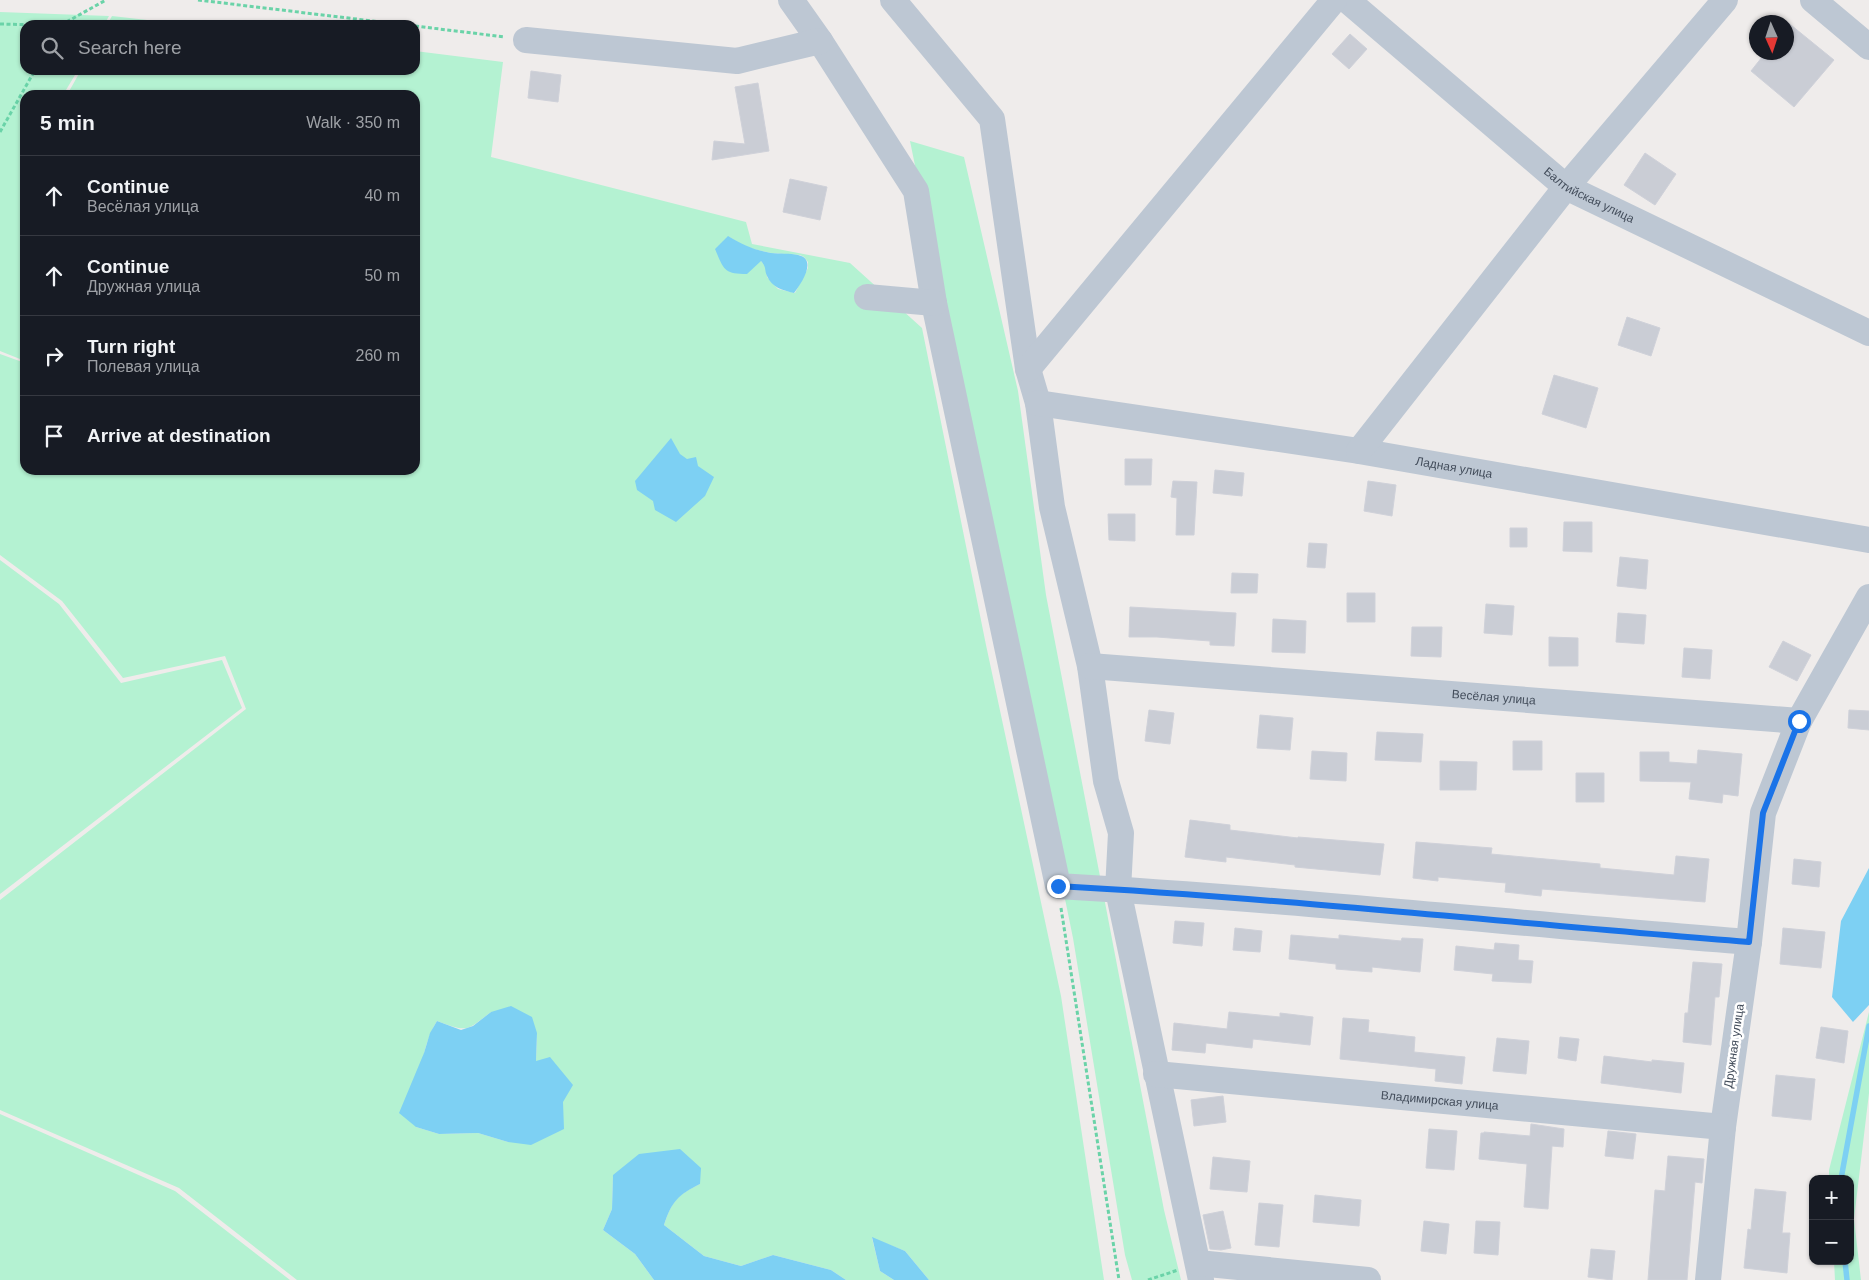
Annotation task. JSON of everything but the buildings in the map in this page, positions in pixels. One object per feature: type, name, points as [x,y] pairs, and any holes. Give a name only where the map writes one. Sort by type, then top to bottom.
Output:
[{"type":"street","points":[[791,0],[820,41],[916,191],[934,302],[1058,886],[1376,909],[1606,931],[1749,942]]},
{"type":"street","points":[[893,0],[992,119],[1028,369],[1038,403],[1052,507],[1090,666],[1106,781],[1121,833],[1118,890],[1200,1272],[1368,1280]]},
{"type":"street","points":[[1028,369],[1334,0]]},
{"type":"street","name":"Балтийская улица","points":[[1347,0],[1566,187],[1869,333]]},
{"type":"street","points":[[1359,451],[1566,187],[1725,0]]},
{"type":"street","points":[[1813,0],[1869,47]]},
{"type":"street","points":[[526,40],[736,62],[820,41]]},
{"type":"street","points":[[867,297],[934,302]]},
{"type":"street","name":"Ладная улица","points":[[1038,403],[1359,451],[1869,540]]},
{"type":"street","points":[[1799,721],[1869,597]]},
{"type":"street","name":"Весёлая улица","points":[[1090,666],[1799,721]]},
{"type":"street","name":"Дружная улица","points":[[1708,1280],[1723,1127],[1749,942],[1763,813],[1799,721]]},
{"type":"street","name":"Владимирская улица","points":[[1156,1074],[1723,1127]]},
{"type":"path","points":[[69,20],[106,0]]},
{"type":"path","points":[[198,0],[364,20]]},
{"type":"path","points":[[0,24],[20,25]]},
{"type":"path","points":[[420,27],[526,40]]},
{"type":"path","points":[[23,90],[31,75]]},
{"type":"path","points":[[0,132],[20,96]]},
{"type":"path","points":[[1058,886],[1119,1280]]},
{"type":"path","points":[[1148,1280],[1200,1272]]},
{"type":"green space","points":[[0,12],[109,16],[107,20],[20,20],[20,75],[75,75],[66,90],[20,90],[20,359],[0,351]]},
{"type":"green space","points":[[112,16],[147,20],[110,20]]},
{"type":"green space","points":[[420,52],[503,62],[491,157],[746,222],[752,244],[850,263],[922,328],[986,645],[1061,996],[1104,1280],[929,1280],[905,1251],[872,1238],[880,1271],[894,1280],[846,1280],[831,1270],[773,1255],[741,1266],[704,1256],[664,1225],[676,1200],[700,1184],[613,1176],[612,1209],[603,1230],[635,1254],[654,1280],[297,1280],[179,1188],[0,1110],[0,900],[246,709],[225,656],[123,678],[62,601],[0,555],[0,354],[20,361],[20,475],[420,475],[420,90],[70,90],[78,75],[420,75]],"holes":[[[728,236],[745,247],[771,253],[800,255],[804,257],[808,262],[808,268],[795,293],[778,289],[767,277],[766,267],[761,261]],[[491,1012],[537,1033],[536,1061],[508,1142],[478,1133],[439,1134],[416,1127],[423,1058],[426,1045],[437,1021],[455,1027],[466,1028],[471,1027]]]},
{"type":"green space","points":[[910,141],[964,157],[1018,391],[1046,595],[1164,1210],[1181,1280],[1132,1280],[1125,1255],[1073,938]]},
{"type":"green space","points":[[0,560],[59,604],[121,683],[222,660],[242,708],[0,894]]},
{"type":"green space","points":[[1869,1012],[1869,1093],[1854,1219],[1854,1175],[1829,1175]]},
{"type":"green space","points":[[0,1114],[175,1191],[290,1280],[0,1280]]},
{"type":"green space","points":[[1854,1219],[1861,1280],[1835,1280],[1834,1265],[1854,1265]]},
{"type":"water","points":[[728,236],[744,245],[759,250],[771,253],[795,254],[804,257],[807,261],[806,272],[794,293],[778,288],[772,283],[761,261],[747,274],[729,272],[723,266],[715,249]]},
{"type":"water","points":[[671,438],[680,454],[687,459],[696,457],[698,466],[714,477],[705,496],[676,522],[655,510],[653,501],[637,490],[635,481]]},
{"type":"water","points":[[1869,868],[1869,1005],[1853,1022],[1832,997],[1841,921]]},
{"type":"water","points":[[511,1006],[532,1017],[537,1033],[536,1061],[550,1057],[573,1085],[563,1102],[564,1129],[531,1145],[508,1142],[478,1133],[439,1134],[416,1127],[399,1113],[424,1053],[430,1033],[437,1021],[461,1030],[473,1026],[491,1012]]},
{"type":"water","points":[[680,1149],[701,1168],[700,1184],[681,1195],[673,1204],[664,1225],[704,1256],[741,1266],[773,1255],[831,1270],[846,1280],[654,1280],[635,1254],[603,1230],[612,1209],[613,1175],[639,1154]]},
{"type":"water","points":[[872,1237],[905,1251],[929,1280],[894,1280],[880,1271]]},
{"type":"waterway","points":[[1842,1175],[1869,1026]]},
{"type":"waterway","points":[[1845,1265],[1847,1280]]},
{"type":"route","points":[[1058,886],[1396,911],[1606,931],[1749,942],[1763,813],[1799,721]]}]
